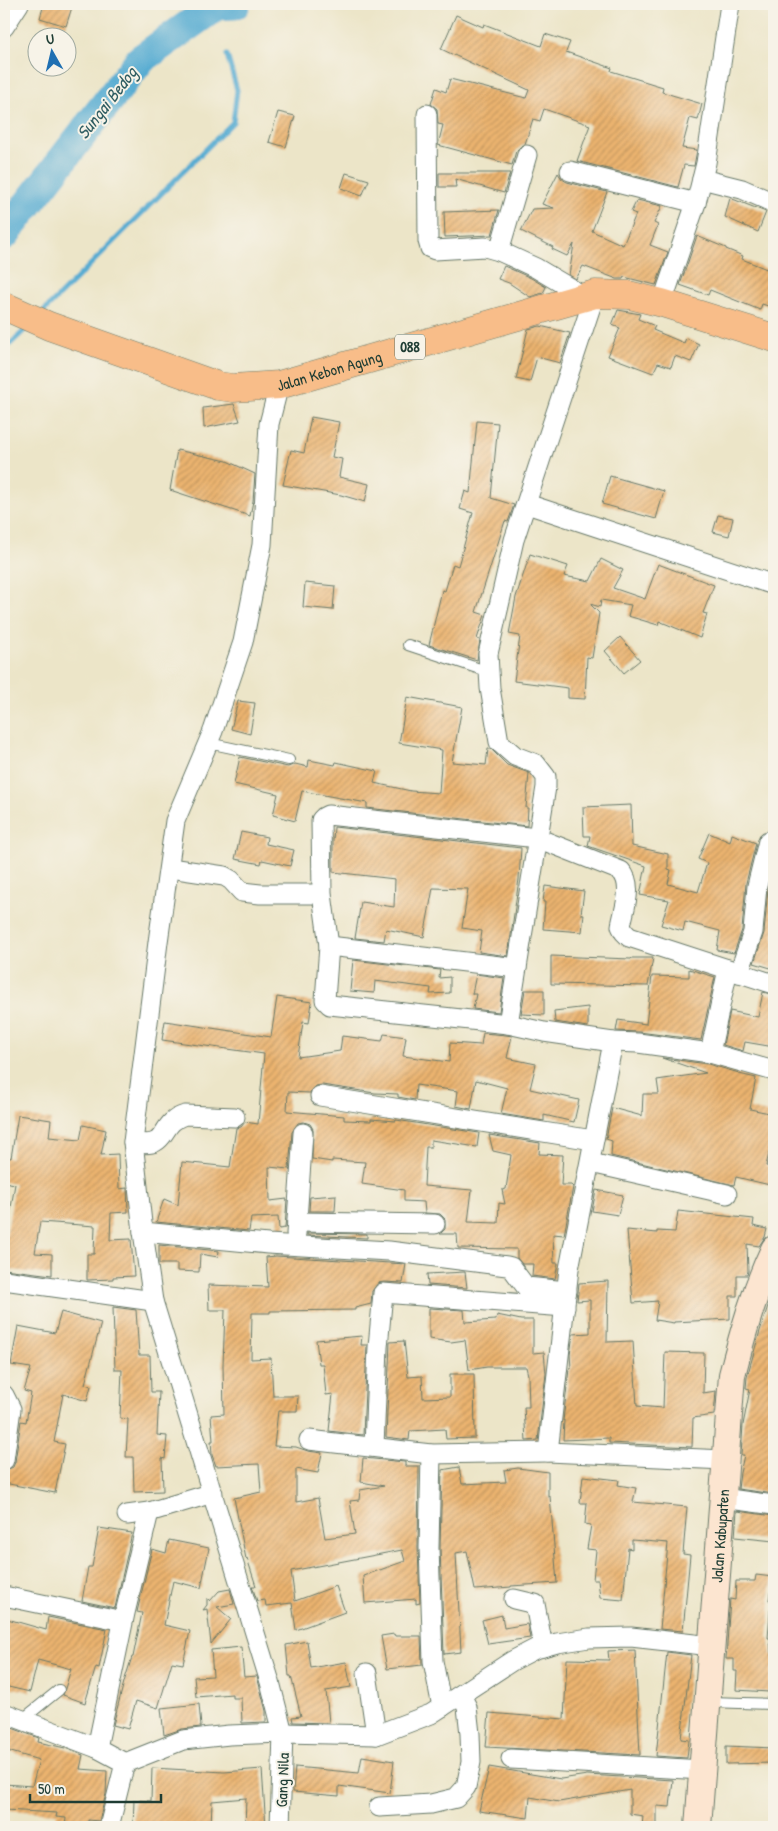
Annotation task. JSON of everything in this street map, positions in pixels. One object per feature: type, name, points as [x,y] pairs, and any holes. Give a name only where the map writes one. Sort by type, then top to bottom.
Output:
[{"type":"main road","name":"Jalan Kebon Agung","points":[[4,306],[49,326],[218,386],[233,388],[279,385],[590,296],[629,295],[662,303],[774,338]]},
{"type":"main road","name":"Jalan Kabupaten","points":[[698,1827],[732,1374],[743,1332],[774,1249]]},
{"type":"street","points":[[4,27],[19,4]]},
{"type":"street","points":[[662,303],[696,203],[702,179],[730,4]]},
{"type":"street","points":[[427,114],[428,241],[430,248],[435,250],[485,247],[500,251],[590,296],[527,504],[514,540],[488,654],[499,742],[515,756],[536,764],[546,777],[508,1024]]},
{"type":"street","points":[[500,251],[527,154]]},
{"type":"street","points":[[570,172],[696,203]]},
{"type":"street","points":[[702,179],[742,189],[774,203]]},
{"type":"street","name":"Gang Nila","points":[[279,385],[269,424],[260,552],[242,642],[208,743],[175,821],[133,1142],[153,1301],[270,1682],[283,1733],[280,1827]]},
{"type":"street","points":[[527,504],[774,585]]},
{"type":"street","points":[[774,984],[629,937],[621,926],[628,887],[625,876],[621,871],[537,838],[328,815],[321,820],[322,894],[329,946],[325,1000],[330,1005],[508,1024],[544,1032],[613,1042],[638,1043],[710,1052],[774,1071]]},
{"type":"street","points":[[710,1052],[733,971],[753,932],[757,886],[768,841]]},
{"type":"street","points":[[170,868],[224,876],[231,880],[242,892],[260,894],[322,894]]},
{"type":"street","points":[[329,946],[517,968]]},
{"type":"street","points":[[548,1452],[569,1269],[613,1042]]},
{"type":"street","points":[[320,1096],[593,1140]]},
{"type":"street","points":[[133,1142],[148,1145],[154,1143],[172,1120],[184,1115],[235,1117]]},
{"type":"street","points":[[295,1245],[303,1133]]},
{"type":"street","points":[[590,1162],[727,1194]]},
{"type":"street","points":[[296,1222],[435,1224]]},
{"type":"street","points":[[389,1251],[392,1223]]},
{"type":"street","points":[[143,1232],[389,1251],[508,1266],[526,1286],[566,1299]]},
{"type":"street","points":[[4,1280],[153,1301]]},
{"type":"street","points":[[374,1446],[378,1347],[383,1293],[566,1299]]},
{"type":"street","points":[[4,1395],[11,1410],[4,1460]]},
{"type":"street","points":[[309,1440],[431,1454],[548,1452],[725,1460]]},
{"type":"street","points":[[431,1454],[429,1548],[433,1661],[442,1707]]},
{"type":"street","points":[[128,1515],[149,1512],[213,1493]]},
{"type":"street","points":[[722,1498],[774,1505]]},
{"type":"street","points":[[97,1748],[123,1621],[149,1512]]},
{"type":"street","points":[[4,1596],[123,1621]]},
{"type":"street","points":[[514,1599],[535,1604],[543,1647]]},
{"type":"street","points":[[4,1713],[97,1748],[125,1763],[183,1740],[228,1734],[376,1735],[431,1714],[512,1660],[543,1647],[590,1638],[631,1637],[712,1646]]},
{"type":"street","points":[[367,1673],[376,1735]]},
{"type":"street","points":[[379,1807],[431,1804],[456,1798],[466,1787],[471,1762],[470,1734],[467,1707],[461,1695]]},
{"type":"street","points":[[511,1759],[703,1770]]},
{"type":"street","points":[[109,1827],[125,1763]]},
{"type":"lane","points":[[408,644],[489,672]]},
{"type":"lane","points":[[208,743],[289,760]]},
{"type":"lane","points":[[23,1719],[59,1690]]},
{"type":"lane","points":[[708,1702],[774,1704]]},
{"type":"building","points":[[44,4],[73,4],[66,26],[40,18]]},
{"type":"building","points":[[456,15],[483,27],[484,24],[541,46],[545,34],[570,42],[566,52],[612,68],[611,71],[663,87],[662,92],[702,104],[698,120],[690,118],[682,148],[697,150],[694,166],[684,165],[678,187],[577,161],[590,125],[544,109],[540,121],[533,119],[525,144],[516,151],[512,165],[438,145],[443,125],[438,124],[437,109],[431,104],[436,88],[446,92],[450,79],[526,98],[529,90],[441,49]]},
{"type":"building","points":[[278,112],[295,116],[286,147],[269,142]]},
{"type":"building","points":[[346,173],[369,180],[362,196],[341,188]]},
{"type":"building","points":[[439,173],[510,173],[504,193],[455,179],[456,187],[439,187]]},
{"type":"building","points":[[558,173],[567,182],[607,192],[592,231],[623,245],[636,214],[631,212],[637,200],[662,206],[654,223],[658,225],[650,245],[668,252],[656,285],[624,277],[623,279],[617,279],[583,266],[576,279],[569,275],[574,244],[567,256],[521,231],[532,209],[554,208],[542,204]]},
{"type":"building","points":[[730,198],[766,212],[758,232],[725,217]]},
{"type":"building","points":[[499,210],[492,235],[445,237],[444,212]]},
{"type":"building","points":[[697,236],[743,256],[742,259],[774,272],[774,308],[762,304],[760,310],[710,290],[708,295],[680,285]]},
{"type":"building","points":[[504,266],[546,287],[543,293],[530,297],[509,283],[498,279]]},
{"type":"building","points":[[618,310],[640,314],[638,319],[655,326],[653,330],[684,343],[686,338],[699,344],[691,362],[675,356],[671,367],[658,363],[653,373],[608,356],[620,328],[612,325]]},
{"type":"building","points":[[540,326],[570,333],[560,363],[537,357],[530,382],[516,379],[528,329]]},
{"type":"building","points":[[234,404],[240,421],[204,428],[203,408]]},
{"type":"building","points":[[311,417],[339,422],[332,457],[342,459],[339,477],[369,484],[365,502],[341,495],[283,485],[291,450],[304,453]]},
{"type":"building","points":[[477,421],[498,423],[491,498],[514,505],[508,522],[505,521],[476,612],[485,615],[477,639],[480,640],[477,660],[429,645],[442,590],[445,591],[453,564],[458,566],[473,513],[460,509],[465,491],[470,493]]},
{"type":"building","points":[[177,450],[227,461],[255,474],[250,516],[170,490]]},
{"type":"building","points":[[610,476],[664,491],[656,519],[602,504]]},
{"type":"building","points":[[718,515],[733,518],[729,536],[713,532]]},
{"type":"building","points":[[530,554],[568,566],[564,576],[590,581],[601,559],[623,570],[613,588],[645,599],[658,564],[714,585],[703,613],[707,614],[700,638],[659,621],[658,625],[628,616],[631,605],[601,600],[600,607],[590,604],[599,613],[592,658],[587,657],[585,699],[568,698],[568,688],[514,681],[520,636],[509,634],[516,597]]},
{"type":"building","points":[[305,583],[335,586],[333,610],[303,607]]},
{"type":"building","points":[[620,637],[640,660],[624,673],[605,651]]},
{"type":"building","points":[[407,697],[462,707],[452,762],[486,765],[488,749],[491,749],[507,765],[529,773],[526,808],[528,808],[527,826],[367,808],[367,803],[302,791],[295,821],[273,815],[278,794],[234,784],[240,757],[288,767],[295,764],[308,767],[309,760],[335,765],[336,762],[377,771],[374,783],[411,791],[439,793],[442,750],[399,743]]},
{"type":"building","points":[[238,701],[255,703],[250,734],[231,729]]},
{"type":"building","points":[[631,805],[632,846],[668,854],[668,869],[671,870],[668,884],[698,892],[707,863],[698,859],[709,833],[730,842],[732,834],[756,843],[746,883],[742,930],[734,953],[717,950],[720,931],[685,922],[683,931],[661,925],[669,900],[640,895],[646,866],[588,846],[590,836],[584,836],[583,807]]},
{"type":"building","points":[[334,827],[521,848],[519,879],[508,956],[479,952],[482,931],[462,928],[468,889],[433,888],[424,937],[386,929],[384,941],[355,938],[361,902],[394,907],[395,879],[333,872]]},
{"type":"building","points":[[241,832],[267,837],[266,844],[294,850],[290,866],[262,860],[261,864],[235,859]]},
{"type":"building","points":[[774,863],[774,969],[754,963],[764,933],[768,888]]},
{"type":"building","points":[[545,886],[584,891],[581,914],[584,914],[582,932],[543,929]]},
{"type":"building","points":[[551,956],[653,958],[648,986],[551,984]]},
{"type":"building","points":[[353,960],[440,970],[439,978],[450,977],[450,993],[430,994],[431,988],[375,981],[374,993],[350,991]]},
{"type":"building","points":[[689,969],[715,977],[701,1040],[616,1031],[618,1020],[646,1024],[652,976],[689,977]]},
{"type":"building","points":[[476,974],[504,978],[499,1012],[473,1009],[476,994],[472,994]]},
{"type":"building","points":[[525,990],[544,990],[544,1015],[521,1014]]},
{"type":"building","points":[[763,992],[774,995],[774,1047],[745,1042],[743,1051],[723,1045],[730,1011],[758,1017]]},
{"type":"building","points":[[277,997],[312,1002],[309,1023],[303,1022],[298,1057],[340,1051],[342,1036],[382,1041],[384,1034],[406,1037],[403,1056],[449,1062],[450,1043],[481,1045],[483,1033],[506,1035],[512,1036],[507,1058],[536,1064],[530,1089],[579,1100],[574,1122],[544,1115],[544,1121],[501,1114],[507,1088],[476,1080],[471,1109],[456,1106],[458,1091],[416,1085],[415,1100],[398,1097],[398,1094],[375,1093],[322,1085],[316,1086],[310,1093],[288,1092],[287,1111],[344,1116],[344,1120],[396,1120],[479,1133],[477,1147],[431,1140],[431,1147],[426,1147],[424,1186],[472,1190],[468,1222],[498,1223],[499,1203],[505,1204],[502,1190],[506,1189],[511,1155],[493,1151],[489,1135],[540,1143],[539,1154],[563,1155],[561,1185],[571,1185],[573,1187],[564,1235],[553,1234],[554,1263],[558,1263],[555,1279],[532,1276],[533,1264],[522,1264],[517,1258],[517,1249],[458,1248],[457,1234],[440,1234],[445,1229],[445,1219],[440,1214],[425,1213],[424,1202],[404,1201],[404,1190],[362,1184],[365,1162],[332,1160],[332,1162],[312,1159],[313,1129],[310,1124],[304,1122],[298,1123],[292,1132],[289,1169],[269,1167],[270,1201],[287,1199],[285,1228],[279,1229],[278,1217],[251,1218],[249,1231],[156,1222],[164,1199],[178,1205],[182,1162],[230,1167],[236,1128],[241,1127],[245,1122],[258,1124],[264,1054],[162,1040],[165,1021],[271,1037]]},
{"type":"building","points":[[588,1007],[588,1027],[555,1022],[554,1011]]},
{"type":"building","points":[[662,1058],[708,1064],[756,1078],[750,1109],[774,1114],[774,1132],[766,1166],[774,1167],[774,1186],[736,1177],[734,1185],[611,1156],[612,1141],[606,1139],[612,1108],[642,1116],[643,1094],[659,1094],[657,1080],[706,1073]]},
{"type":"building","points":[[18,1115],[51,1120],[49,1137],[80,1140],[83,1125],[106,1130],[101,1155],[118,1154],[119,1189],[127,1188],[128,1212],[111,1213],[110,1240],[131,1239],[134,1276],[87,1280],[87,1254],[94,1254],[95,1226],[40,1222],[35,1253],[52,1254],[52,1275],[4,1269],[4,1249],[15,1184],[4,1182],[4,1157],[11,1158]]},
{"type":"building","points":[[596,1190],[623,1195],[618,1215],[592,1211]]},
{"type":"building","points":[[336,1195],[335,1211],[309,1211],[310,1197]]},
{"type":"building","points":[[678,1211],[754,1219],[753,1226],[767,1229],[765,1237],[759,1246],[747,1244],[748,1271],[747,1275],[737,1275],[737,1296],[730,1296],[730,1319],[674,1323],[655,1320],[658,1301],[633,1303],[627,1230],[657,1233],[657,1231],[675,1232]]},
{"type":"building","points":[[307,1233],[367,1234],[367,1238],[307,1235]]},
{"type":"building","points":[[159,1245],[219,1251],[218,1257],[200,1254],[199,1272],[177,1271],[177,1264],[159,1264]]},
{"type":"building","points":[[266,1257],[406,1264],[403,1283],[378,1283],[372,1291],[371,1304],[355,1308],[355,1310],[252,1313],[251,1359],[271,1358],[273,1396],[298,1396],[297,1411],[278,1411],[274,1446],[296,1447],[322,1453],[318,1473],[296,1469],[296,1502],[318,1498],[325,1538],[355,1534],[350,1501],[359,1500],[360,1490],[384,1486],[361,1482],[363,1458],[405,1462],[405,1466],[419,1466],[418,1548],[420,1603],[416,1604],[416,1599],[365,1603],[363,1576],[405,1561],[402,1550],[291,1571],[295,1601],[336,1586],[345,1612],[296,1630],[292,1603],[266,1606],[265,1600],[257,1601],[252,1586],[256,1586],[246,1559],[234,1498],[261,1492],[259,1464],[216,1466],[212,1455],[211,1415],[224,1414],[225,1310],[209,1310],[208,1285],[268,1287]]},
{"type":"building","points":[[465,1272],[467,1288],[428,1285],[427,1274]]},
{"type":"building","points":[[608,1281],[607,1342],[633,1341],[637,1406],[663,1408],[665,1352],[704,1353],[703,1393],[716,1391],[714,1415],[693,1418],[692,1447],[609,1443],[609,1438],[563,1440],[563,1421],[569,1369],[571,1368],[570,1355],[573,1334],[590,1333],[590,1300],[577,1301],[579,1283]]},
{"type":"building","points":[[774,1287],[774,1494],[738,1489],[744,1455],[741,1455],[743,1425],[750,1389],[746,1388],[747,1377]]},
{"type":"building","points":[[113,1307],[136,1310],[139,1355],[150,1355],[151,1392],[159,1392],[157,1435],[167,1436],[165,1459],[162,1458],[163,1491],[134,1492],[133,1457],[126,1457],[128,1419],[120,1418],[122,1370],[115,1370]]},
{"type":"building","points":[[429,1308],[464,1310],[465,1322],[496,1320],[497,1315],[521,1320],[533,1320],[533,1353],[544,1352],[546,1374],[538,1440],[526,1441],[524,1407],[529,1407],[526,1367],[487,1367],[469,1370],[465,1340],[451,1342],[429,1339]]},
{"type":"building","points":[[61,1312],[101,1323],[85,1384],[91,1386],[87,1401],[63,1394],[54,1442],[65,1444],[55,1493],[4,1483],[4,1471],[13,1467],[15,1462],[21,1421],[26,1422],[31,1393],[24,1391],[31,1368],[11,1365],[18,1326],[55,1333]]},
{"type":"building","points":[[362,1336],[361,1345],[367,1345],[363,1435],[329,1431],[333,1394],[326,1395],[323,1364],[319,1364],[316,1340]]},
{"type":"building","points":[[404,1341],[408,1377],[422,1376],[423,1398],[450,1397],[450,1374],[474,1374],[475,1438],[446,1439],[445,1429],[410,1431],[409,1440],[386,1437],[390,1342]]},
{"type":"building","points":[[459,1467],[462,1484],[506,1482],[504,1470],[518,1468],[548,1472],[548,1497],[550,1496],[557,1583],[475,1590],[467,1551],[456,1553],[461,1652],[444,1654],[440,1548],[442,1470]]},
{"type":"building","points":[[583,1476],[619,1480],[618,1485],[636,1488],[633,1502],[687,1507],[683,1554],[690,1555],[683,1631],[660,1629],[668,1543],[632,1540],[632,1549],[628,1548],[623,1600],[600,1598],[598,1580],[593,1580],[596,1550],[587,1549],[591,1525],[585,1524],[587,1503],[580,1503]]},
{"type":"building","points":[[737,1511],[774,1516],[774,1541],[735,1537]]},
{"type":"building","points":[[99,1528],[132,1533],[115,1608],[82,1601],[88,1567],[92,1567]]},
{"type":"building","points":[[169,1540],[209,1548],[201,1588],[173,1581],[164,1625],[190,1631],[183,1664],[172,1662],[158,1708],[136,1701],[128,1729],[113,1725],[124,1682],[133,1657],[142,1613],[137,1612],[152,1549],[166,1553]]},
{"type":"building","points":[[756,1575],[773,1577],[769,1600],[771,1601],[768,1638],[770,1638],[771,1655],[774,1654],[774,1670],[771,1670],[769,1692],[736,1690],[737,1671],[734,1671],[734,1659],[726,1659],[730,1599],[735,1600],[736,1581],[755,1581]]},
{"type":"building","points":[[230,1589],[234,1604],[217,1607],[231,1619],[211,1644],[207,1609],[203,1610],[207,1605],[207,1598],[210,1601],[219,1591]]},
{"type":"building","points":[[502,1615],[504,1628],[527,1624],[530,1638],[488,1644],[482,1620]]},
{"type":"building","points":[[48,1617],[107,1629],[99,1668],[96,1667],[85,1703],[63,1695],[71,1669],[38,1660],[30,1692],[4,1686],[4,1618],[46,1630]]},
{"type":"building","points":[[394,1634],[395,1636],[421,1636],[422,1665],[387,1669],[381,1636]]},
{"type":"building","points":[[307,1641],[311,1668],[346,1662],[351,1687],[326,1691],[329,1723],[293,1722],[292,1717],[301,1716],[291,1676],[289,1676],[286,1645]]},
{"type":"building","points":[[241,1647],[244,1677],[257,1676],[266,1711],[266,1722],[242,1723],[241,1698],[232,1698],[232,1694],[196,1697],[194,1677],[213,1676],[211,1650]]},
{"type":"building","points":[[635,1650],[640,1755],[486,1747],[489,1713],[564,1719],[567,1659],[609,1660],[608,1651]]},
{"type":"building","points":[[667,1652],[691,1655],[681,1739],[689,1740],[687,1758],[656,1756]]},
{"type":"building","points":[[199,1704],[201,1727],[182,1729],[164,1735],[161,1708]]},
{"type":"building","points":[[4,1725],[39,1738],[38,1742],[65,1748],[83,1755],[80,1769],[107,1771],[106,1794],[99,1821],[88,1820],[88,1827],[65,1827],[66,1818],[56,1817],[57,1813],[4,1810],[4,1784],[32,1786],[39,1760],[4,1750]]},
{"type":"building","points":[[726,1746],[774,1748],[774,1763],[726,1764]]},
{"type":"building","points":[[362,1756],[394,1761],[390,1793],[339,1786],[339,1796],[293,1792],[295,1767],[359,1773]]},
{"type":"building","points":[[489,1767],[561,1779],[587,1775],[673,1780],[670,1807],[657,1806],[657,1827],[642,1827],[643,1816],[630,1814],[630,1790],[559,1802],[530,1797],[528,1818],[479,1811]]},
{"type":"building","points":[[152,1768],[224,1772],[262,1769],[266,1827],[245,1827],[246,1798],[212,1801],[211,1827],[133,1827],[134,1800],[151,1801]]},
{"type":"waterway","name":"Sungai Bedog","points":[[4,235],[140,60],[217,5],[235,4]]},
{"type":"waterway","points":[[42,313],[233,122],[237,90],[227,55]]},
{"type":"waterway","points":[[4,350],[29,326]]}]
